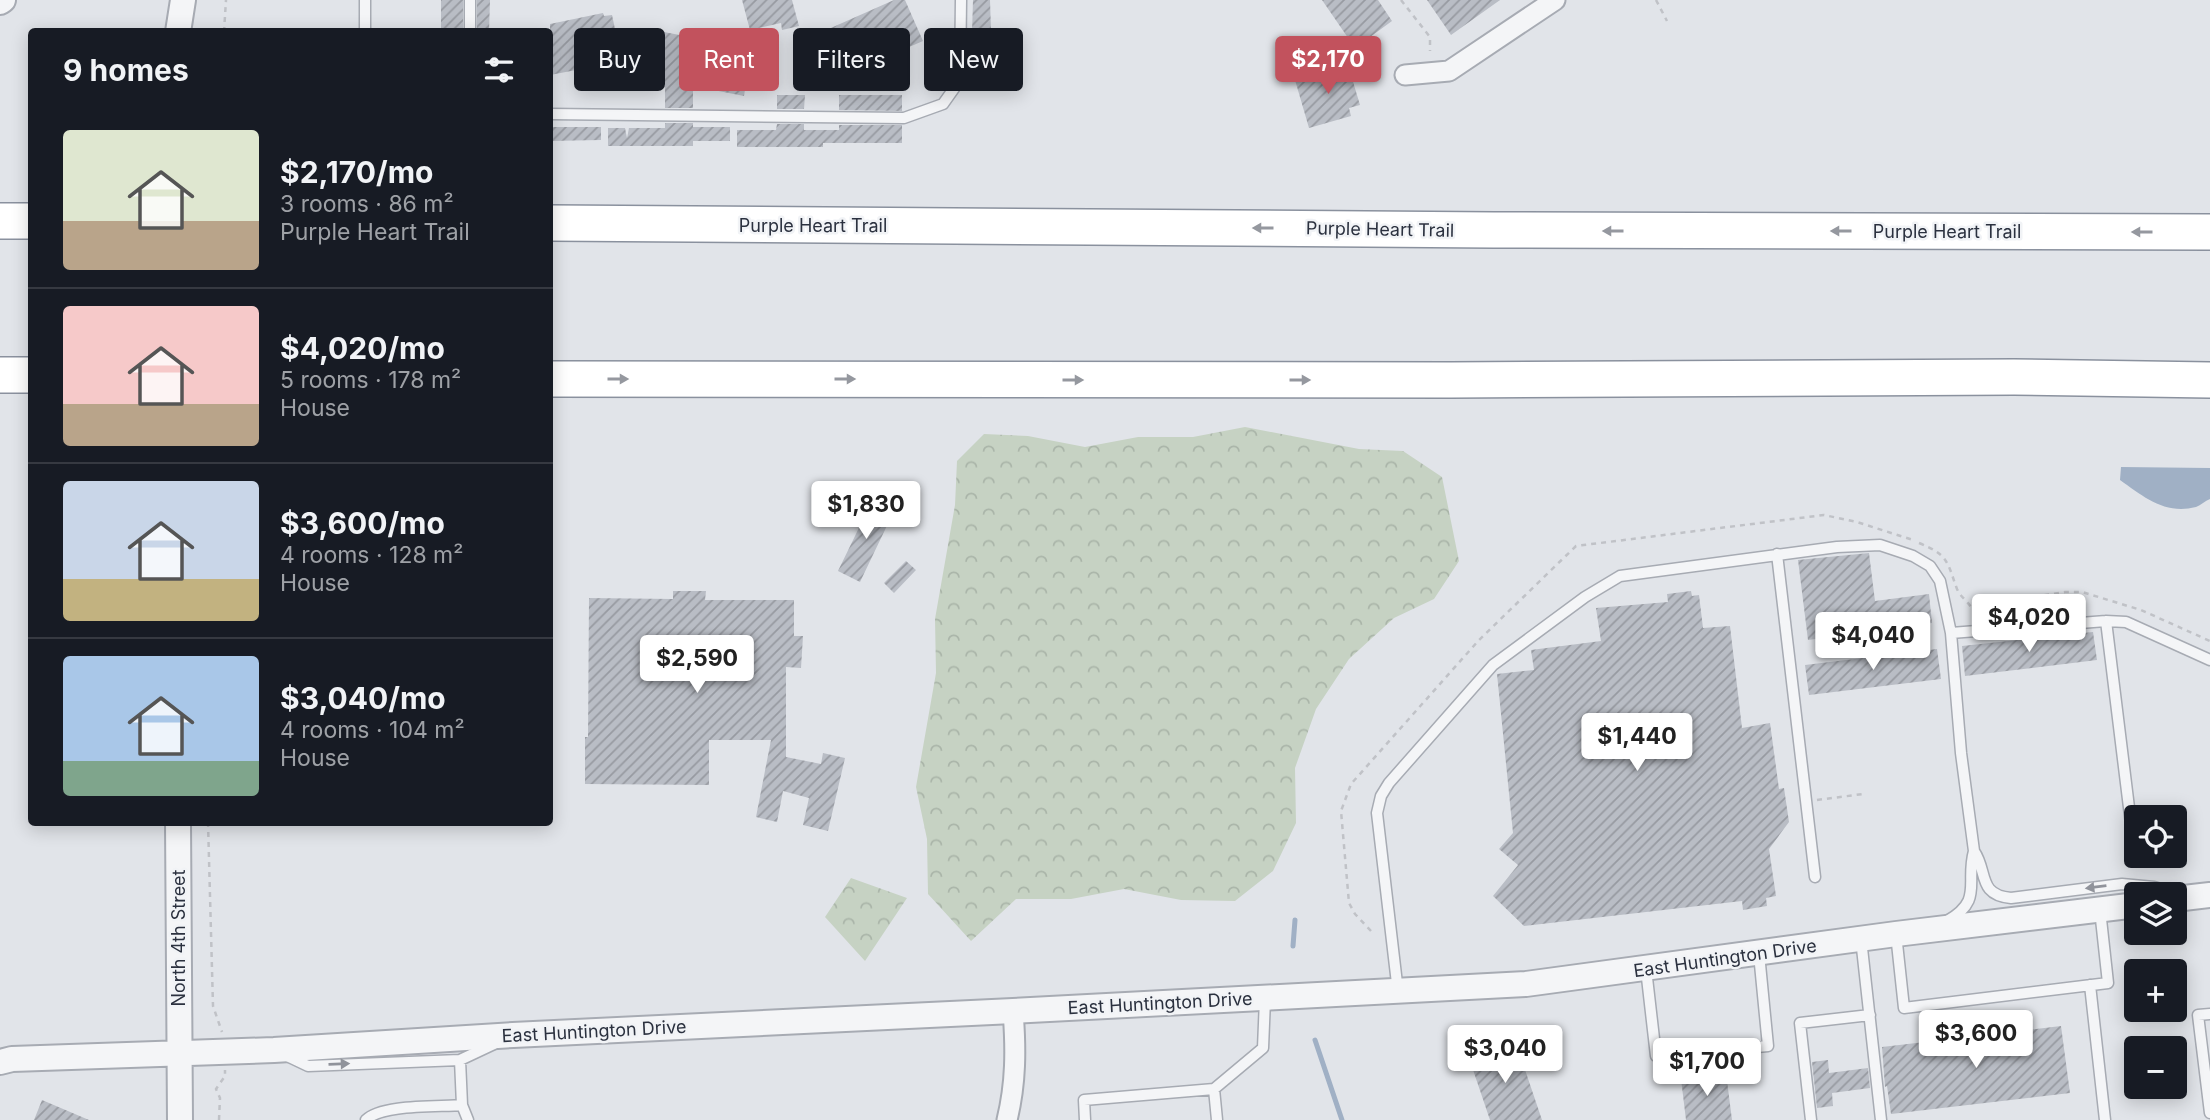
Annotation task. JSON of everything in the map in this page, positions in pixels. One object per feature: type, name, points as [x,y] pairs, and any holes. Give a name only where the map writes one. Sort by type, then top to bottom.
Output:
[{"type":"highway","points":[[0,221],[28,221]]},
{"type":"highway","name":"Purple Heart Trail","points":[[553,223],[1547,231],[2210,232]]},
{"type":"highway","points":[[0,375],[28,375]]},
{"type":"highway","points":[[553,379],[1465,380],[2014,377],[2210,380]]},
{"type":"street","points":[[179,28],[183,0]]},
{"type":"street","points":[[1405,75],[1449,71],[1555,0]]},
{"type":"street","name":"North 4th Street","points":[[178,826],[180,1120]]},
{"type":"street","name":"East Huntington Drive","points":[[0,1062],[12,1059],[274,1050],[513,1035],[1013,1012],[1526,984],[1895,934],[2124,907]]},
{"type":"street","points":[[1007,1120],[1014,1091],[1016,1046],[1013,1012]]},
{"type":"lane","points":[[365,0],[365,28]]},
{"type":"lane","points":[[470,0],[470,28]]},
{"type":"lane","points":[[553,114],[904,118],[943,104],[960,80],[961,0]]},
{"type":"lane","points":[[1398,992],[1377,813],[1381,796],[1389,783],[1493,665],[1585,597],[1620,576],[1777,554],[1880,545],[1913,556],[1930,566],[1940,581],[1951,633],[1973,851],[1972,894],[1963,911],[1948,921],[1895,934],[1904,1008],[2108,983],[2100,910]]},
{"type":"lane","points":[[1777,554],[1815,877]]},
{"type":"lane","points":[[1951,633],[2106,621],[2126,622],[2210,660]]},
{"type":"lane","points":[[2106,621],[2129,805]]},
{"type":"lane","points":[[1973,851],[1979,859],[1986,887],[2000,897],[2011,898],[2122,884],[2154,887],[2191,897]]},
{"type":"lane","points":[[1861,939],[1881,1120]]},
{"type":"lane","points":[[1646,968],[1656,1056],[1768,1046],[1759,953]]},
{"type":"lane","points":[[2090,985],[2105,1120]]},
{"type":"lane","points":[[1084,1120],[1084,1100],[1214,1089],[1263,1048],[1265,997]]},
{"type":"lane","points":[[2210,1014],[2198,1015],[2210,1114]]},
{"type":"lane","points":[[1811,1120],[1800,1023],[1870,1015]]},
{"type":"lane","points":[[274,1050],[308,1066],[460,1060],[513,1035]]},
{"type":"lane","points":[[460,1060],[462,1105],[468,1120]]},
{"type":"lane","points":[[1214,1089],[1217,1120]]},
{"type":"lane","points":[[366,1120],[372,1113],[395,1109],[462,1105]]},
{"type":"lane","points":[[395,1109],[399,1120]]},
{"type":"path","points":[[225,28],[226,0]]},
{"type":"path","points":[[1401,0],[1430,37],[1430,51]]},
{"type":"path","points":[[1656,0],[1667,21]]},
{"type":"path","points":[[1959,609],[1972,607]]},
{"type":"path","points":[[1811,801],[1863,794]]},
{"type":"path","points":[[208,826],[213,1006],[221,1025]]},
{"type":"path","points":[[219,1120],[220,1098],[216,1089],[225,1076]]},
{"type":"green space","points":[[1245,427],[1359,449],[1403,451],[1442,477],[1459,561],[1434,599],[1394,618],[1349,659],[1316,709],[1295,768],[1296,823],[1273,871],[1235,901],[1181,900],[1124,889],[1071,899],[1016,899],[971,941],[928,894],[927,839],[916,787],[936,673],[935,619],[955,505],[957,461],[984,434],[1028,436],[1085,447],[1138,437],[1193,437]]},
{"type":"green space","points":[[851,878],[907,898],[865,961],[825,917]]},
{"type":"water","points":[[2121,467],[2210,468],[2210,499],[2196,507],[2185,509],[2174,509],[2155,503],[2120,480]]},
{"type":"building","points":[[441,0],[463,0],[463,28],[441,28]]},
{"type":"building","points":[[477,0],[490,0],[489,28],[477,28]]},
{"type":"building","points":[[742,0],[792,0],[799,26],[782,30],[781,23],[749,28]]},
{"type":"building","points":[[894,0],[905,0],[923,41],[910,47],[910,28],[831,28]]},
{"type":"building","points":[[973,0],[990,0],[991,28],[972,28]]},
{"type":"building","points":[[1322,0],[1378,0],[1392,21],[1355,48]]},
{"type":"building","points":[[1427,0],[1500,0],[1451,35]]},
{"type":"building","points":[[603,13],[604,16],[612,15],[615,28],[574,28],[574,70],[553,74],[553,28],[550,28],[550,24]]},
{"type":"building","points":[[665,32],[679,35],[679,91],[693,91],[693,108],[665,108]]},
{"type":"building","points":[[1348,65],[1360,105],[1349,108],[1351,116],[1309,128],[1295,80]]},
{"type":"building","points":[[718,91],[745,91],[744,96]]},
{"type":"building","points":[[777,95],[805,95],[804,109],[777,109]]},
{"type":"building","points":[[839,95],[902,95],[902,111],[839,110]]},
{"type":"building","points":[[665,123],[693,123],[693,127],[730,127],[730,141],[693,141],[693,146],[608,146],[608,128],[625,128],[627,138],[629,128],[665,128]]},
{"type":"building","points":[[777,124],[804,124],[804,130],[839,130],[839,125],[902,125],[902,143],[737,147],[737,130],[776,130]]},
{"type":"building","points":[[553,127],[601,127],[601,140],[553,141]]},
{"type":"building","points":[[872,501],[894,511],[860,582],[838,571]]},
{"type":"building","points":[[1869,553],[1875,601],[1929,594],[1932,623],[1808,640],[1798,560]]},
{"type":"building","points":[[906,561],[916,570],[894,593],[884,583]]},
{"type":"building","points":[[673,591],[706,591],[705,600],[794,600],[794,636],[803,636],[801,668],[786,667],[786,757],[821,764],[823,753],[845,758],[828,831],[803,825],[809,798],[783,791],[777,822],[756,817],[771,740],[709,740],[709,785],[585,784],[589,598],[673,599]]},
{"type":"building","points":[[1691,591],[1692,596],[1699,595],[1703,628],[1730,626],[1742,728],[1770,723],[1779,789],[1784,788],[1789,822],[1769,849],[1776,896],[1766,898],[1767,906],[1743,910],[1742,901],[1524,926],[1493,896],[1518,865],[1499,849],[1513,833],[1497,674],[1534,670],[1531,650],[1601,641],[1596,608],[1668,602],[1667,594]]},
{"type":"building","points":[[2093,632],[2097,660],[1965,676],[1962,646]]},
{"type":"building","points":[[1937,649],[1941,679],[1809,695],[1805,665]]},
{"type":"building","points":[[2061,1026],[2070,1093],[1891,1114],[1887,1086],[1885,1087],[1882,1047]]},
{"type":"building","points":[[1516,1043],[1542,1120],[1490,1120],[1469,1058]]},
{"type":"building","points":[[1828,1060],[1829,1073],[1868,1068],[1870,1088],[1832,1093],[1833,1106],[1817,1108],[1812,1062]]},
{"type":"building","points":[[1726,1073],[1732,1120],[1686,1120],[1681,1079]]},
{"type":"building","points":[[42,1100],[89,1120],[34,1120]]},
{"type":"waterway","points":[[1293,946],[1295,920]]},
{"type":"waterway","points":[[1315,1040],[1342,1120]]}]
